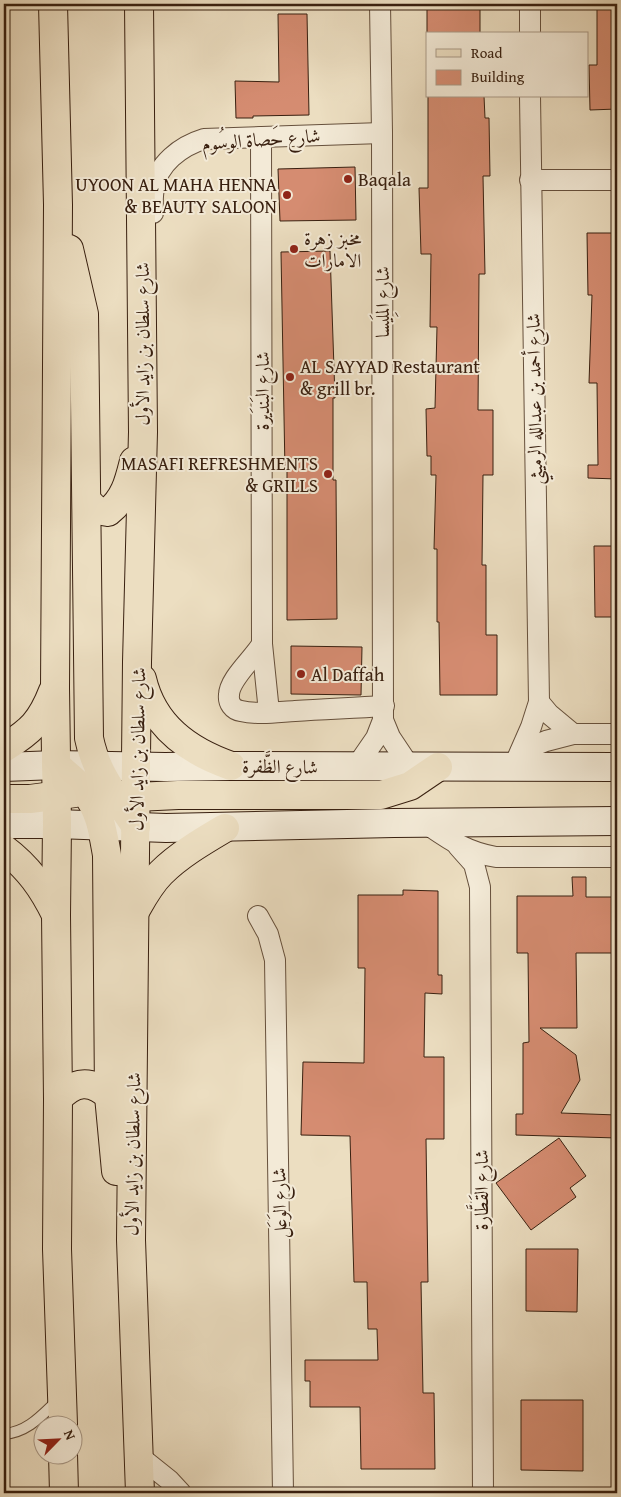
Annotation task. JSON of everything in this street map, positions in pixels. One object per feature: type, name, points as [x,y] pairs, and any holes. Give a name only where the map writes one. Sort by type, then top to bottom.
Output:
[{"type":"main road","points":[[53,4],[58,205],[55,688],[57,796],[57,1249],[63,1414]]},
{"type":"main road","name":"شارع سلطان بن زايد الأول","points":[[139,4],[143,432],[136,767],[105,796],[136,827],[131,1240],[140,1493]]},
{"type":"main road","points":[[58,205],[84,314],[88,501],[89,738],[105,796],[108,855],[109,1096],[117,1178],[131,1240]]},
{"type":"main road","points":[[88,501],[96,510],[108,512],[117,505],[126,490],[143,432]]},
{"type":"main road","points":[[138,662],[144,689],[156,714],[174,735],[191,749],[210,759],[231,766]]},
{"type":"main road","points":[[4,748],[28,732],[45,712],[55,688]]},
{"type":"main road","name":"شارع الظَّفرة","points":[[105,796],[136,767],[438,767],[517,760],[617,767]]},
{"type":"main road","points":[[4,767],[56,766],[105,796]]},
{"type":"main road","points":[[4,799],[57,796],[381,795],[410,786],[438,767]]},
{"type":"main road","points":[[4,824],[57,824],[105,796]]},
{"type":"main road","points":[[136,827],[225,828],[617,821]]},
{"type":"main road","points":[[134,913],[146,892],[160,874],[173,862],[225,828]]},
{"type":"main road","points":[[4,849],[33,875],[46,894],[56,915]]},
{"type":"main road","points":[[58,1100],[73,1086],[83,1084],[93,1085],[102,1089],[109,1096]]},
{"type":"main road","points":[[63,1464],[64,1493]]},
{"type":"street","name":"شارع المِلَيسا","points":[[356,767],[376,738],[383,713],[380,4]]},
{"type":"street","points":[[530,4],[530,32]]},
{"type":"street","name":"شارع أحمد بن عبدالله الرميثي","points":[[517,760],[539,702],[530,98]]},
{"type":"street","name":"شارع حَصاة الوسُوم","points":[[142,329],[150,289],[154,188],[159,171],[178,152],[204,139],[382,133]]},
{"type":"street","name":"شارع البَندَيرة","points":[[261,137],[262,644],[269,712]]},
{"type":"street","points":[[530,180],[617,180]]},
{"type":"street","points":[[262,644],[257,654],[232,684],[229,694],[230,702],[233,707],[240,711],[383,713]]},
{"type":"street","points":[[539,702],[549,714],[573,734]]},
{"type":"street","name":"شارع المِلَيسا","points":[[383,713],[390,737],[410,767]]},
{"type":"street","points":[[517,760],[546,741],[573,734],[617,734]]},
{"type":"street","points":[[425,823],[458,846],[496,857],[617,857]]},
{"type":"street","name":"شارع القَطَّارة","points":[[458,846],[474,864],[480,887],[483,1493]]},
{"type":"street","points":[[480,887],[498,868],[509,861],[522,857]]},
{"type":"street","name":"شارع الوَعَل","points":[[258,916],[268,934],[275,960],[283,1493]]},
{"type":"street","points":[[139,1456],[169,1480],[181,1493]]},
{"type":"lane","points":[[4,1434],[17,1432],[32,1424],[63,1395]]},
{"type":"building","points":[[427,4],[480,4],[480,32],[427,32]]},
{"type":"building","points":[[597,4],[617,4],[617,109],[590,110],[589,65],[597,65]]},
{"type":"building","points":[[278,14],[307,14],[309,115],[236,118],[235,81],[279,82]]},
{"type":"building","points":[[428,98],[484,98],[485,118],[489,118],[490,176],[483,176],[485,274],[479,274],[478,410],[493,410],[493,475],[483,475],[482,565],[486,565],[486,635],[497,635],[497,695],[440,695],[437,549],[434,549],[436,475],[431,475],[431,456],[427,456],[426,409],[435,408],[437,327],[430,327],[431,254],[421,254],[419,188],[428,188]]},
{"type":"building","points":[[355,167],[356,220],[280,221],[278,169]]},
{"type":"building","points":[[587,233],[617,233],[617,479],[588,478],[588,465],[598,465],[597,383],[589,383],[592,295],[588,295]]},
{"type":"building","points":[[330,251],[335,398],[333,398],[333,480],[336,480],[337,619],[287,620],[287,471],[285,471],[281,252]]},
{"type":"building","points":[[594,546],[617,546],[617,617],[595,617]]},
{"type":"building","points":[[291,646],[362,647],[361,695],[291,694]]},
{"type":"building","points":[[572,877],[586,877],[586,897],[617,897],[617,953],[576,953],[577,1028],[540,1028],[576,1055],[580,1080],[561,1113],[617,1115],[617,1138],[516,1135],[516,1114],[523,1114],[523,1043],[529,1042],[528,953],[517,953],[517,896],[573,896]]},
{"type":"building","points":[[403,890],[438,891],[438,975],[442,975],[442,994],[425,993],[424,1057],[444,1057],[444,1139],[426,1139],[428,1282],[421,1282],[423,1393],[434,1393],[435,1469],[361,1469],[360,1407],[310,1407],[310,1381],[305,1381],[305,1360],[378,1360],[377,1329],[368,1329],[367,1282],[354,1282],[350,1136],[301,1135],[303,1062],[364,1063],[365,968],[358,968],[358,895],[403,895]]},
{"type":"building","points":[[559,1138],[586,1176],[570,1188],[576,1197],[531,1230],[496,1183]]},
{"type":"building","points":[[526,1249],[578,1249],[577,1312],[526,1311]]},
{"type":"building","points":[[521,1400],[583,1400],[583,1471],[521,1470]]},
{"type":"place","name":"Baqala","points":[[348,179]]},
{"type":"place","name":"UYOON AL MAHA HENNA & BEAUTY SALOON","points":[[287,195]]},
{"type":"place","name":"مخبز زهرة الامارات","points":[[294,249]]},
{"type":"place","name":"AL SAYYAD Restaurant & grill br.","points":[[290,377]]},
{"type":"place","name":"MASAFI REFRESHMENTS & GRILLS","points":[[328,474]]},
{"type":"place","name":"Al Daffah","points":[[301,674]]}]
